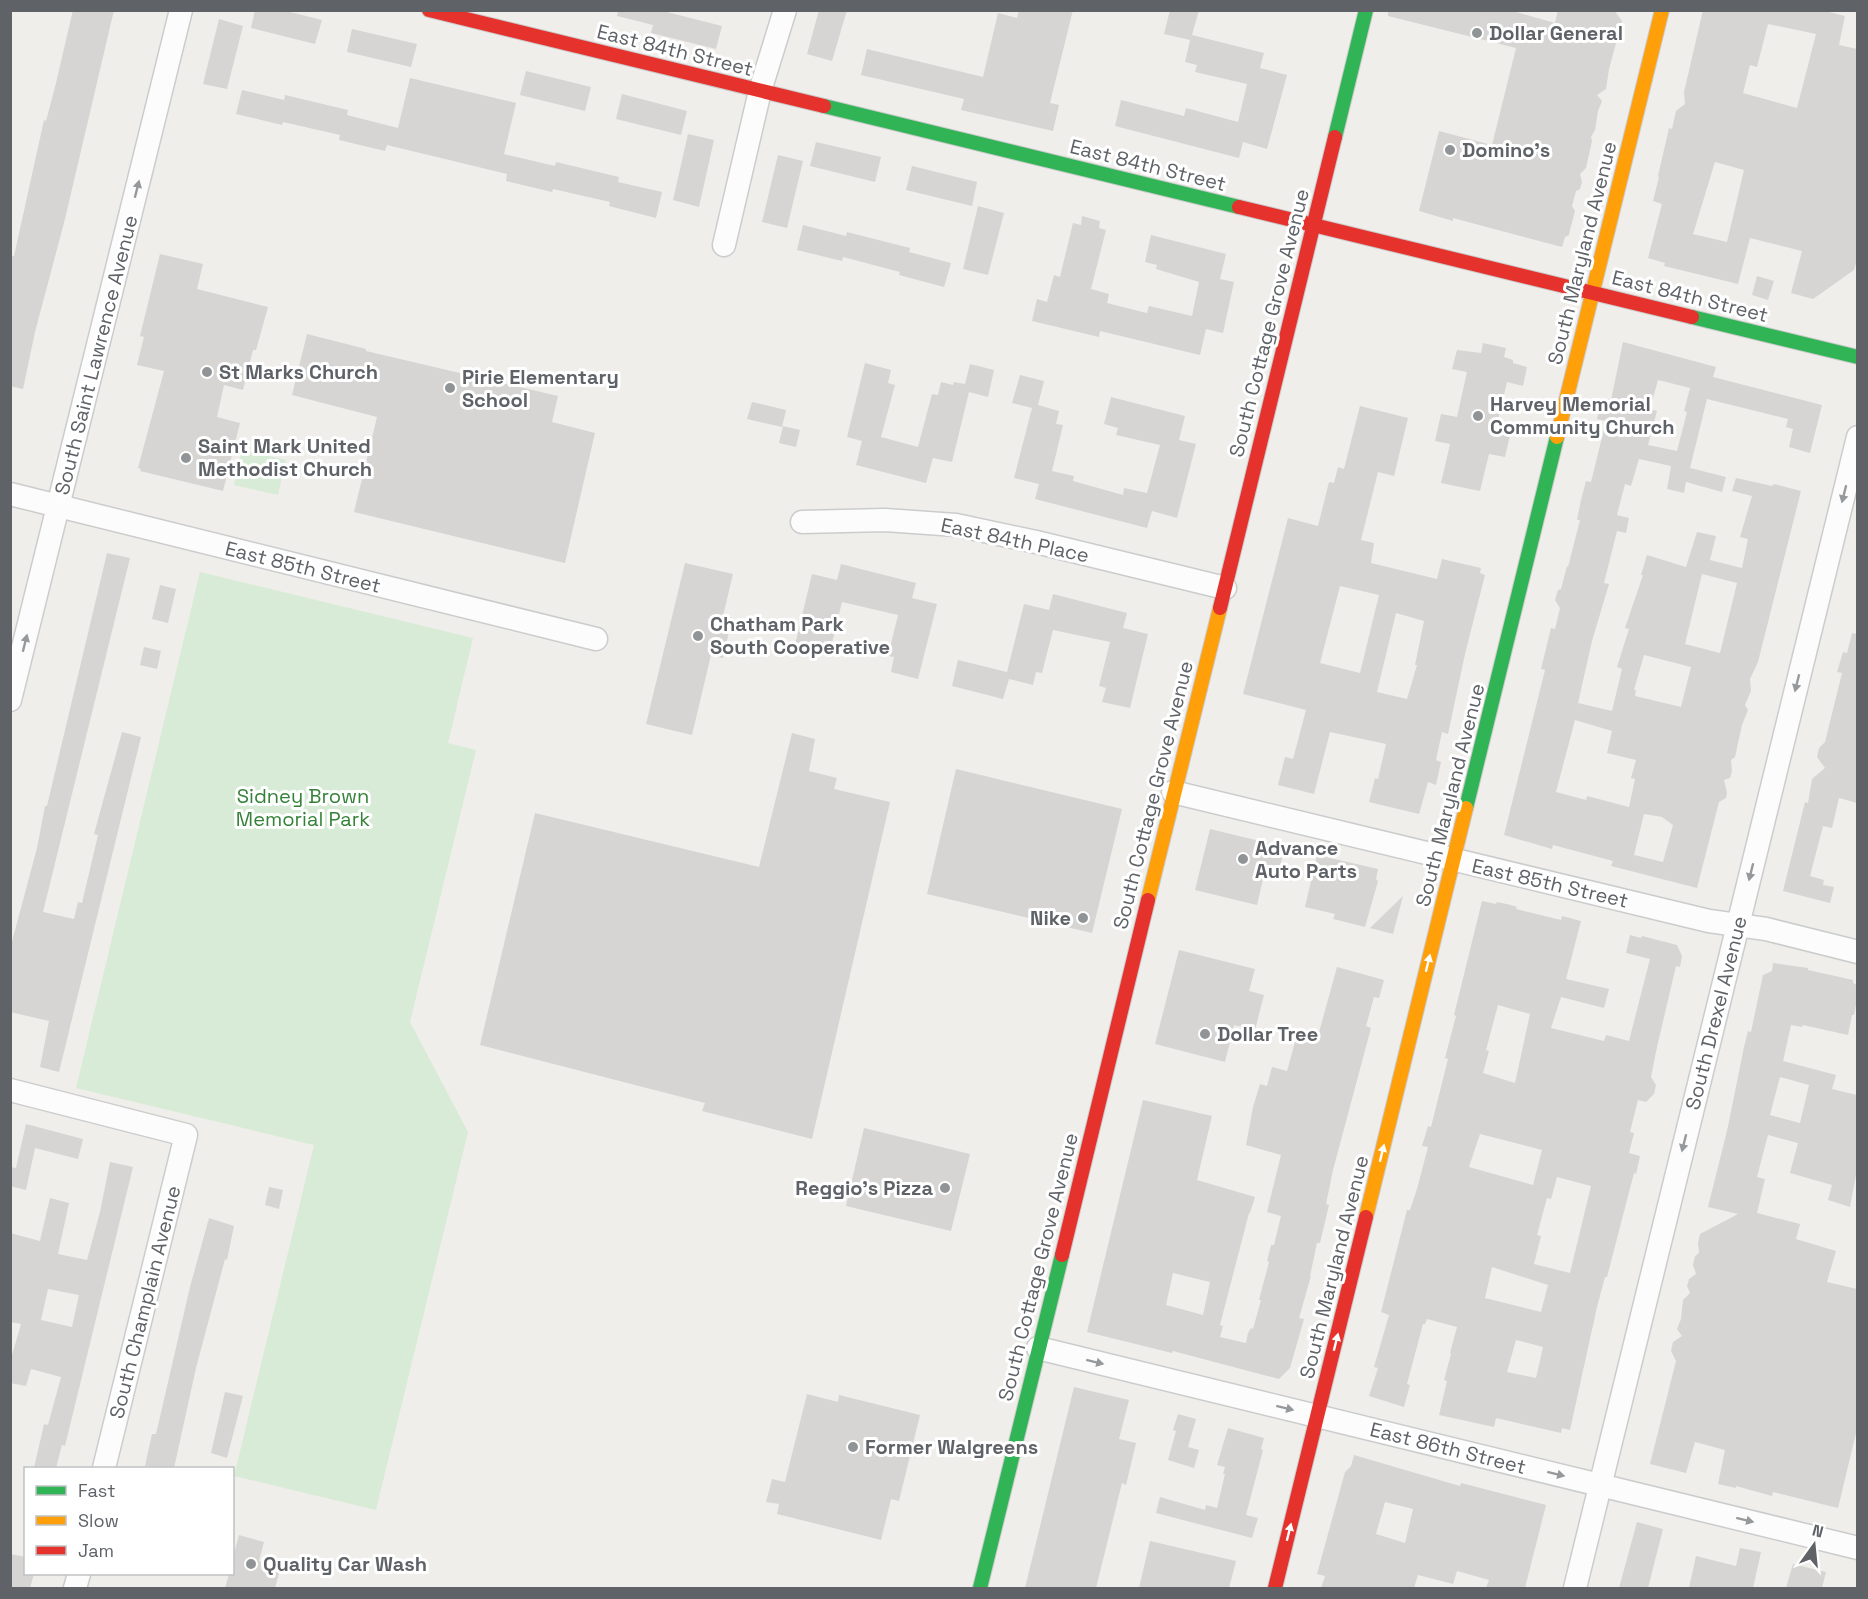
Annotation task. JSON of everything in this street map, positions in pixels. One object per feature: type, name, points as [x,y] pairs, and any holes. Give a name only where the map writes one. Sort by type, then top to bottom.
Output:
[{"type":"street","name":"South Saint Lawrence Avenue","points":[[10,700],[181,10]]},
{"type":"street","name":"East 84th Street","points":[[429,10],[1857,357]]},
{"type":"street","points":[[724,245],[760,91],[785,10]]},
{"type":"street","name":"South Cottage Grove Avenue","points":[[980,1588],[1366,10]]},
{"type":"street","name":"South Maryland Avenue","points":[[1275,1588],[1662,10]]},
{"type":"street","name":"South Drexel Avenue","points":[[1575,1588],[1857,437]]},
{"type":"street","name":"East 85th Street","points":[[10,494],[596,639]]},
{"type":"street","name":"East 84th Place","points":[[802,522],[885,520],[956,525],[1225,588]]},
{"type":"street","name":"East 85th Street","points":[[1173,792],[1709,921],[1766,929],[1857,952]]},
{"type":"street","name":"South Champlain Avenue","points":[[10,1090],[186,1135],[104,1467]]},
{"type":"street","name":"East 86th Street","points":[[1038,1348],[1857,1548]]},
{"type":"green space","points":[[242,450],[286,460],[278,495],[234,485]]},
{"type":"green space","name":"Sidney Brown Memorial Park","points":[[200,572],[473,638],[448,743],[476,750],[410,1022],[468,1132],[376,1510],[234,1476],[314,1145],[76,1088]]},
{"type":"building","points":[[73,10],[114,10],[23,389],[10,386],[10,256],[14,256],[44,120],[46,121]]},
{"type":"building","points":[[255,10],[282,10],[322,20],[315,44],[251,28]]},
{"type":"building","points":[[618,10],[659,10],[722,26],[716,49],[651,33],[653,25],[617,16]]},
{"type":"building","points":[[819,10],[847,10],[832,61],[807,54]]},
{"type":"building","points":[[1019,10],[1073,10],[1050,103],[1059,105],[1053,131],[961,110],[964,99],[861,75],[867,49],[983,77],[998,13],[1017,18]]},
{"type":"building","points":[[1170,10],[1199,10],[1192,35],[1264,53],[1260,68],[1287,75],[1267,149],[1243,142],[1239,158],[1115,126],[1121,100],[1184,116],[1186,108],[1238,122],[1247,84],[1195,72],[1197,65],[1185,62],[1190,40],[1164,34]]},
{"type":"building","points":[[1388,10],[1509,10],[1555,23],[1558,10],[1614,10],[1622,21],[1606,89],[1597,95],[1602,101],[1591,137],[1586,168],[1580,174],[1582,182],[1580,189],[1576,191],[1572,206],[1575,211],[1569,235],[1565,237],[1562,247],[1419,211],[1439,131],[1492,145],[1516,48],[1388,16]]},
{"type":"building","points":[[1703,10],[1821,10],[1845,16],[1839,45],[1857,49],[1857,260],[1854,270],[1813,299],[1791,293],[1802,251],[1750,238],[1738,284],[1664,266],[1665,263],[1648,258],[1662,204],[1653,201],[1658,176],[1669,128],[1672,129],[1676,111],[1685,104],[1684,92]],"holes":[[[1768,24],[1816,34],[1797,108],[1743,93],[1750,65],[1757,67]],[[1715,162],[1744,170],[1727,242],[1693,234]]]},
{"type":"building","points":[[219,19],[243,26],[227,89],[203,84]]},
{"type":"building","points":[[352,29],[417,44],[411,67],[347,52]]},
{"type":"building","points":[[526,71],[591,87],[585,111],[520,95]]},
{"type":"building","points":[[410,78],[516,103],[504,154],[555,166],[556,162],[619,177],[618,182],[662,192],[656,218],[609,206],[610,202],[506,181],[507,174],[387,145],[385,151],[339,140],[340,135],[236,114],[242,90],[284,100],[285,95],[348,110],[347,115],[398,128]]},
{"type":"building","points":[[622,94],[687,111],[681,135],[616,119]]},
{"type":"building","points":[[688,134],[714,140],[699,207],[673,200]]},
{"type":"building","points":[[816,142],[881,157],[875,182],[810,166]]},
{"type":"building","points":[[778,155],[803,161],[787,228],[762,222]]},
{"type":"building","points":[[912,166],[977,182],[972,206],[906,190]]},
{"type":"building","points":[[978,206],[1004,213],[988,275],[963,269]]},
{"type":"building","points":[[1082,216],[1100,221],[1099,228],[1106,230],[1091,289],[1109,294],[1107,303],[1147,313],[1149,306],[1192,316],[1199,282],[1156,269],[1157,265],[1145,262],[1151,235],[1226,254],[1220,279],[1234,282],[1223,333],[1206,329],[1200,355],[1100,331],[1099,337],[1032,321],[1037,299],[1047,302],[1054,275],[1060,277],[1073,223],[1081,225]]},
{"type":"building","points":[[803,225],[846,236],[847,232],[910,248],[909,252],[951,263],[944,287],[899,275],[900,272],[843,257],[842,261],[797,250]]},
{"type":"building","points":[[160,254],[203,264],[197,289],[268,307],[256,350],[253,350],[243,390],[224,385],[217,417],[240,423],[223,491],[140,471],[141,469],[138,468],[164,371],[137,365],[144,337],[140,336]]},
{"type":"building","points":[[1757,276],[1774,281],[1768,300],[1752,295]]},
{"type":"building","points":[[307,334],[366,349],[366,351],[558,396],[552,422],[595,433],[565,563],[354,512],[377,417],[292,395]]},
{"type":"building","points":[[1623,342],[1716,367],[1713,377],[1822,405],[1810,453],[1789,447],[1793,429],[1786,427],[1788,419],[1707,399],[1690,468],[1726,477],[1722,492],[1686,482],[1684,493],[1667,489],[1671,466],[1639,459],[1631,486],[1625,484],[1617,515],[1629,518],[1626,533],[1617,531],[1604,583],[1609,584],[1592,641],[1578,703],[1612,711],[1622,669],[1617,667],[1629,629],[1625,628],[1643,575],[1641,575],[1647,555],[1686,567],[1697,532],[1716,536],[1710,560],[1742,568],[1748,539],[1740,537],[1752,496],[1732,491],[1736,478],[1801,491],[1758,662],[1750,679],[1751,691],[1745,705],[1748,710],[1735,757],[1731,760],[1732,771],[1730,778],[1724,780],[1726,798],[1719,802],[1697,888],[1611,866],[1613,861],[1553,845],[1552,849],[1504,835],[1545,670],[1541,669],[1551,628],[1555,629],[1560,608],[1555,600],[1568,567],[1580,520],[1577,520],[1581,500],[1586,481],[1591,482],[1606,421],[1597,419],[1602,398],[1611,400]],"holes":[[[1658,380],[1690,388],[1684,411],[1687,412],[1677,451],[1648,445],[1657,411],[1650,409]],[[1702,574],[1737,583],[1720,653],[1685,644]],[[1644,655],[1691,667],[1681,707],[1635,696],[1636,690],[1634,690]],[[1575,720],[1612,731],[1607,753],[1636,760],[1631,778],[1635,779],[1629,807],[1587,796],[1586,800],[1556,792]],[[1644,814],[1662,817],[1673,825],[1663,862],[1634,855]]]},
{"type":"building","name":"Harvey Memorial Community Church","points":[[1483,343],[1506,348],[1504,357],[1513,360],[1513,363],[1527,367],[1523,386],[1507,382],[1496,428],[1511,431],[1505,457],[1489,454],[1480,491],[1441,483],[1450,444],[1435,441],[1441,414],[1457,417],[1467,372],[1452,369],[1457,350],[1481,353]]},
{"type":"building","points":[[865,363],[891,370],[888,383],[895,385],[881,437],[918,447],[932,394],[938,395],[941,382],[953,385],[954,382],[965,384],[970,364],[994,370],[988,397],[969,392],[952,462],[933,458],[926,483],[856,465],[862,441],[847,437]]},
{"type":"building","points":[[1020,375],[1044,381],[1038,405],[1059,411],[1056,424],[1063,425],[1052,471],[1074,476],[1073,481],[1123,495],[1124,488],[1147,493],[1160,445],[1116,435],[1118,428],[1104,424],[1111,397],[1185,416],[1179,440],[1196,444],[1177,518],[1152,511],[1147,528],[1035,499],[1039,484],[1014,478],[1032,408],[1012,403]]},
{"type":"building","points":[[752,402],[786,410],[782,427],[747,419]]},
{"type":"building","points":[[1360,406],[1408,418],[1394,476],[1378,472],[1361,540],[1374,543],[1371,563],[1437,579],[1442,559],[1481,568],[1480,573],[1485,575],[1448,734],[1442,732],[1436,760],[1441,762],[1436,785],[1428,782],[1419,814],[1369,802],[1375,778],[1378,779],[1386,744],[1330,732],[1314,794],[1278,785],[1285,757],[1293,759],[1306,710],[1243,694],[1288,518],[1318,526],[1329,482],[1334,483],[1338,467],[1344,469]],"holes":[[[1340,586],[1379,595],[1360,673],[1320,663]],[[1396,613],[1424,621],[1415,665],[1417,665],[1407,699],[1377,692]]]},
{"type":"building","points":[[783,426],[800,430],[796,447],[779,443]]},
{"type":"building","points":[[107,553],[130,558],[43,912],[74,919],[78,902],[82,903],[98,835],[94,834],[122,732],[141,737],[59,1072],[40,1067],[49,1021],[10,1012],[10,949],[37,848],[45,806],[47,806]]},
{"type":"building","name":"Chatham Park South Cooperative","points":[[685,563],[733,574],[723,616],[732,618],[723,658],[711,655],[692,735],[646,724]]},
{"type":"building","points":[[841,564],[916,583],[912,598],[937,604],[918,679],[891,672],[894,657],[888,656],[898,615],[842,602],[832,643],[824,641],[821,655],[794,649],[812,574],[837,580]]},
{"type":"building","points":[[160,585],[176,589],[168,623],[152,619]]},
{"type":"building","points":[[1053,594],[1127,613],[1123,628],[1148,634],[1130,708],[1102,702],[1106,688],[1099,686],[1110,642],[1053,630],[1042,673],[1036,672],[1033,685],[1009,679],[1003,699],[952,686],[958,660],[1007,672],[1024,604],[1049,610]]},
{"type":"building","points":[[1852,633],[1857,634],[1857,803],[1839,798],[1832,828],[1823,826],[1810,876],[1824,880],[1823,885],[1834,887],[1830,903],[1783,891],[1805,802],[1808,803],[1812,779],[1825,768],[1817,757],[1819,748],[1825,742],[1842,673],[1837,672],[1843,652],[1847,653]]},
{"type":"building","points":[[144,647],[161,651],[157,669],[140,665]]},
{"type":"building","points":[[792,733],[815,739],[809,771],[837,778],[834,789],[890,802],[812,1139],[702,1111],[705,1103],[480,1045],[535,813],[759,867]]},
{"type":"building","points":[[956,769],[1122,809],[1092,933],[927,894]]},
{"type":"building","name":"Advance Auto Parts","points":[[1210,829],[1285,847],[1278,874],[1265,871],[1257,905],[1195,890]]},
{"type":"building","points":[[1317,855],[1378,869],[1376,879],[1378,881],[1365,927],[1333,919],[1335,914],[1305,907]]},
{"type":"building","points":[[1403,896],[1393,934],[1370,928]]},
{"type":"building","points":[[1482,901],[1511,905],[1517,907],[1516,909],[1561,920],[1562,916],[1581,921],[1566,979],[1609,989],[1604,1008],[1561,997],[1551,1028],[1604,1041],[1606,1035],[1629,1041],[1650,959],[1626,953],[1630,935],[1677,945],[1682,956],[1680,967],[1676,966],[1657,1047],[1651,1077],[1656,1085],[1654,1094],[1646,1102],[1638,1100],[1630,1132],[1634,1133],[1629,1153],[1640,1156],[1636,1174],[1634,1173],[1597,1307],[1570,1430],[1562,1428],[1561,1433],[1496,1418],[1494,1427],[1439,1415],[1447,1381],[1444,1380],[1457,1327],[1427,1319],[1423,1324],[1407,1384],[1410,1385],[1404,1407],[1369,1396],[1378,1368],[1374,1367],[1389,1315],[1381,1312],[1407,1210],[1410,1210],[1417,1189],[1428,1147],[1422,1146],[1428,1126],[1431,1127],[1448,1059],[1445,1058],[1456,1016],[1454,1015]],"holes":[[[1498,1005],[1530,1014],[1515,1083],[1483,1073],[1489,1051],[1486,1050]],[[1480,1134],[1542,1150],[1533,1185],[1469,1167]],[[1557,1177],[1591,1186],[1570,1273],[1534,1264],[1541,1236],[1537,1235],[1547,1198],[1551,1199]],[[1492,1267],[1548,1285],[1541,1312],[1485,1298]],[[1516,1340],[1543,1347],[1536,1378],[1507,1372]]]},
{"type":"building","points":[[1179,950],[1255,969],[1249,991],[1264,995],[1255,1030],[1234,1025],[1225,1062],[1155,1044]]},
{"type":"building","points":[[1773,963],[1808,968],[1808,970],[1853,980],[1853,983],[1857,985],[1857,1000],[1848,1035],[1803,1025],[1802,1027],[1791,1025],[1783,1061],[1836,1075],[1832,1089],[1857,1095],[1857,1170],[1850,1207],[1828,1200],[1832,1185],[1790,1173],[1798,1143],[1768,1135],[1757,1177],[1765,1179],[1757,1213],[1800,1224],[1796,1239],[1836,1251],[1827,1282],[1857,1289],[1857,1429],[1838,1508],[1773,1492],[1772,1496],[1736,1486],[1736,1488],[1718,1484],[1725,1450],[1695,1442],[1686,1473],[1650,1464],[1676,1361],[1671,1351],[1673,1342],[1682,1336],[1677,1329],[1681,1319],[1683,1300],[1690,1293],[1687,1286],[1689,1279],[1696,1274],[1693,1265],[1695,1256],[1699,1253],[1700,1234],[1738,1214],[1708,1207],[1727,1131],[1744,1047],[1748,1031],[1751,1032],[1763,975],[1772,971]],"holes":[[[1780,1077],[1809,1085],[1800,1123],[1770,1115]]]},
{"type":"building","points":[[1337,967],[1384,980],[1379,998],[1374,997],[1366,1026],[1371,1028],[1333,1170],[1326,1204],[1329,1205],[1320,1243],[1317,1243],[1311,1276],[1299,1318],[1304,1319],[1290,1368],[1279,1379],[1173,1351],[1172,1353],[1087,1332],[1143,1100],[1212,1116],[1197,1180],[1255,1197],[1220,1325],[1223,1326],[1220,1337],[1246,1343],[1248,1333],[1251,1328],[1253,1329],[1261,1300],[1259,1300],[1269,1262],[1267,1261],[1271,1245],[1274,1245],[1281,1216],[1267,1212],[1281,1155],[1246,1145],[1253,1107],[1260,1084],[1267,1086],[1272,1067],[1287,1071],[1298,1031],[1318,1036]],"holes":[[[1173,1273],[1210,1282],[1203,1315],[1166,1305]]]},
{"type":"building","points":[[26,1124],[83,1139],[78,1159],[35,1148],[26,1190],[10,1186],[10,1167],[16,1168]]},
{"type":"building","points":[[864,1128],[970,1154],[951,1231],[846,1206]]},
{"type":"building","points":[[110,1162],[133,1167],[65,1446],[62,1445],[56,1467],[34,1467],[44,1424],[48,1425],[61,1377],[31,1369],[26,1386],[10,1383],[10,1362],[21,1324],[10,1322],[10,1233],[40,1241],[50,1198],[69,1203],[58,1254],[87,1260]],"holes":[[[48,1289],[79,1295],[72,1327],[41,1320]]]},
{"type":"building","points":[[269,1187],[283,1190],[279,1209],[265,1205]]},
{"type":"building","points":[[209,1218],[234,1226],[227,1260],[225,1259],[196,1368],[174,1467],[145,1466],[152,1434],[156,1434],[190,1287]]},
{"type":"building","points":[[1074,1387],[1129,1400],[1119,1439],[1136,1443],[1126,1485],[1122,1483],[1096,1588],[1025,1588]]},
{"type":"building","points":[[225,1392],[243,1396],[227,1458],[211,1453]]},
{"type":"building","name":"Former Walgreens","points":[[807,1394],[838,1402],[839,1395],[920,1415],[899,1501],[891,1499],[881,1540],[777,1514],[779,1504],[766,1502],[772,1479],[785,1482]]},
{"type":"building","points":[[1178,1414],[1196,1419],[1188,1447],[1199,1450],[1194,1468],[1168,1460]]},
{"type":"building","points":[[1228,1428],[1264,1438],[1246,1515],[1258,1518],[1252,1538],[1156,1513],[1160,1497],[1205,1510],[1206,1505],[1217,1508],[1225,1467],[1217,1465]]},
{"type":"building","points":[[1354,1455],[1460,1486],[1461,1483],[1546,1505],[1525,1588],[1486,1588],[1489,1580],[1457,1571],[1453,1584],[1418,1575],[1414,1588],[1321,1588],[1325,1576],[1317,1574],[1345,1472],[1351,1466]],"holes":[[[1385,1502],[1413,1509],[1405,1543],[1376,1534]]]},
{"type":"building","points":[[1637,1522],[1663,1529],[1648,1588],[1619,1588]]},
{"type":"building","name":"Quality Car Wash","points":[[239,1535],[264,1542],[259,1561],[281,1566],[275,1588],[225,1588],[229,1575],[234,1575],[234,1554]]},
{"type":"building","points":[[1150,1541],[1236,1561],[1229,1588],[1139,1588]]},
{"type":"building","points":[[1740,1548],[1761,1552],[1753,1588],[1689,1588],[1696,1556],[1736,1566]]},
{"type":"building","points":[[10,1554],[24,1557],[24,1575],[34,1575],[30,1588],[10,1588]]},
{"type":"building","points":[[1793,1564],[1826,1572],[1822,1588],[1786,1588]]},
{"type":"traffic: fast","points":[[1335,137],[1366,10]]},
{"type":"traffic: fast","points":[[824,106],[1239,207]]},
{"type":"traffic: fast","points":[[1692,317],[1858,357]]},
{"type":"traffic: fast","points":[[1466,808],[1557,437]]},
{"type":"traffic: fast","points":[[980,1588],[1062,1255]]},
{"type":"traffic: slow","points":[[1557,437],[1662,10]]},
{"type":"traffic: slow","points":[[1148,900],[1220,608]]},
{"type":"traffic: slow","points":[[1366,1217],[1466,808]]},
{"type":"traffic: jam","points":[[429,10],[824,106]]},
{"type":"traffic: jam","points":[[1220,608],[1335,137]]},
{"type":"traffic: jam","points":[[1239,207],[1692,317]]},
{"type":"traffic: jam","points":[[1062,1255],[1148,900]]},
{"type":"traffic: jam","points":[[1275,1588],[1366,1217]]},
{"type":"place","name":"Dollar General","points":[[1477,33]]},
{"type":"place","name":"Domino's","points":[[1450,150]]},
{"type":"place","name":"St Marks Church","points":[[207,372]]},
{"type":"place","name":"Pirie Elementary School","points":[[450,388]]},
{"type":"place","name":"Harvey Memorial Community Church","points":[[1478,416]]},
{"type":"place","name":"Saint Mark United Methodist Church","points":[[186,458]]},
{"type":"place","name":"Chatham Park South Cooperative","points":[[698,636]]},
{"type":"place","name":"Advance Auto Parts","points":[[1243,859]]},
{"type":"place","name":"Nike","points":[[1083,918]]},
{"type":"place","name":"Dollar Tree","points":[[1205,1034]]},
{"type":"place","name":"Reggio's Pizza","points":[[945,1188]]},
{"type":"place","name":"Former Walgreens","points":[[853,1447]]},
{"type":"place","name":"Quality Car Wash","points":[[251,1564]]}]
